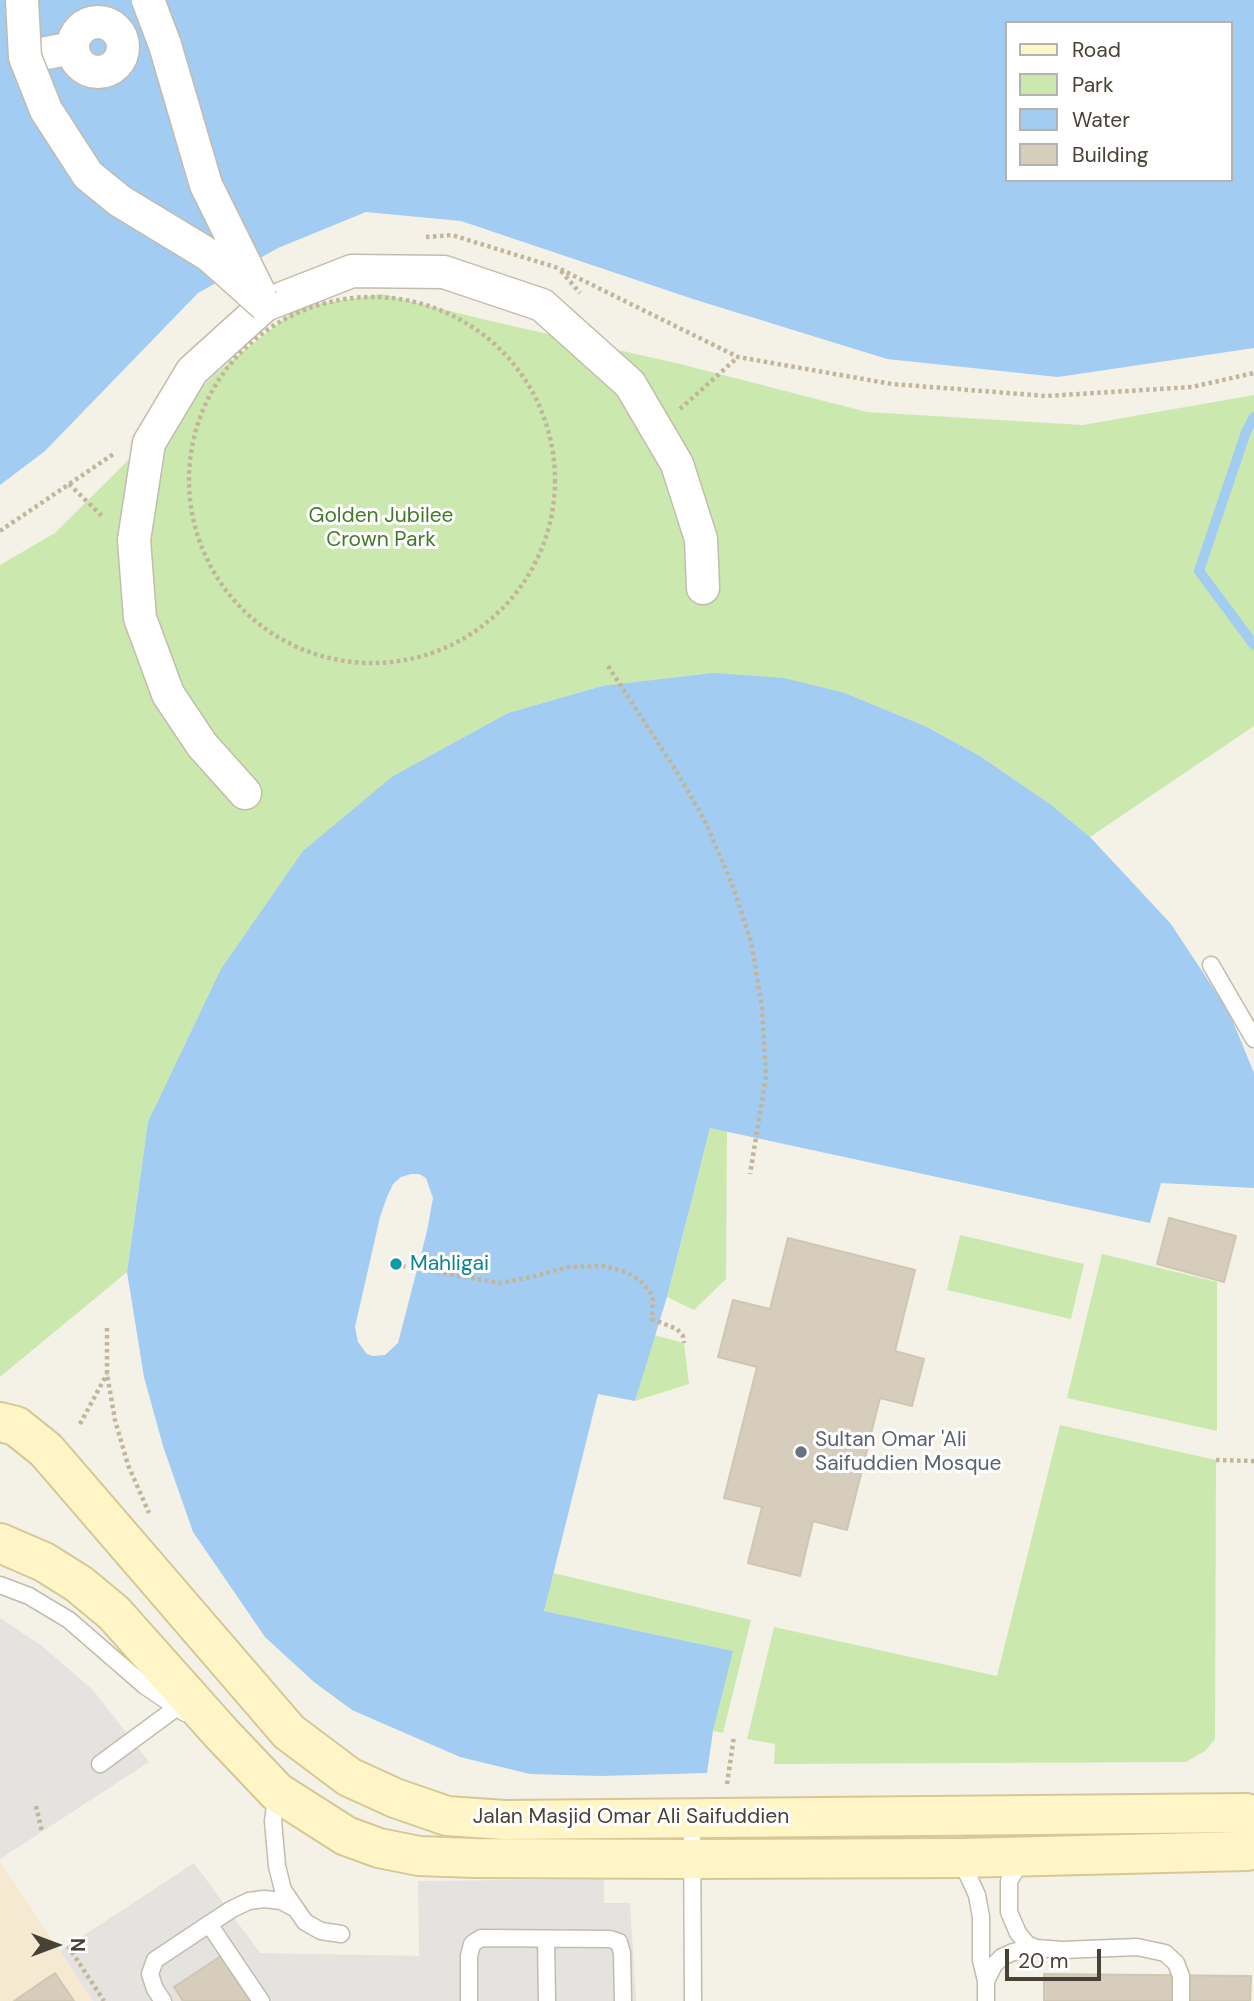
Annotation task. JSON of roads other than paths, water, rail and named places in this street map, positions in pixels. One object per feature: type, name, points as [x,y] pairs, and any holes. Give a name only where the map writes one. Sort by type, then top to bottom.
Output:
[{"type":"street","points":[[22,0],[25,57],[46,110],[88,174],[120,201],[209,255],[265,306]]},
{"type":"street","points":[[148,0],[165,45],[206,185],[265,306]]},
{"type":"street","points":[[25,57],[73,48],[79,30],[96,22],[109,24],[119,33],[123,45],[165,45]]},
{"type":"street","points":[[245,793],[202,746],[168,694],[140,618],[134,540],[149,443],[192,371],[265,306],[352,271],[444,272],[542,306],[630,384],[677,464],[701,539],[704,588]]},
{"type":"street","name":"Jalan Masjid Omar Ali Saifuddien","points":[[0,1422],[16,1426],[46,1450],[289,1732],[348,1777],[395,1798],[447,1816],[505,1820],[1247,1813],[1254,1816]]},
{"type":"street","name":"Jalan Masjid Omar Ali Saifuddien","points":[[0,1543],[44,1562],[79,1584],[114,1613],[276,1792],[346,1836],[379,1848],[419,1856],[693,1859],[960,1858],[1254,1849]]},
{"type":"lane","points":[[1211,965],[1254,1039]]},
{"type":"lane","points":[[0,1585],[29,1596],[69,1620],[145,1686],[176,1708],[221,1733]]},
{"type":"lane","points":[[100,1764],[176,1708]]},
{"type":"lane","points":[[276,1792],[273,1821],[276,1866],[284,1890],[305,1922],[321,1930],[341,1934]]},
{"type":"lane","points":[[692,1818],[693,2001]]},
{"type":"lane","points":[[1030,1856],[1017,1868],[1009,1881],[1009,1912],[1018,1933],[1027,1944],[1036,1948]]},
{"type":"lane","points":[[960,1858],[977,1895],[981,1917],[981,1961],[986,1981],[986,2001]]},
{"type":"lane","points":[[163,2001],[150,1974],[155,1961],[232,1909],[249,1901],[281,1901],[294,1908]]},
{"type":"lane","points":[[209,1924],[261,2001]]},
{"type":"lane","points":[[469,2001],[469,1956],[472,1944],[481,1938],[610,1938],[619,1942],[622,1954],[623,2001]]},
{"type":"lane","points":[[546,1938],[547,2001]]},
{"type":"lane","points":[[986,1981],[994,1965],[1002,1957],[1036,1948],[1062,1950],[1137,1947],[1166,1954],[1176,1963],[1181,1976],[1181,2001]]},
{"type":"water","points":[[0,0],[1254,0],[1254,348],[1058,377],[887,359],[693,299],[461,221],[366,212],[278,248],[198,293],[45,451],[0,485]]},
{"type":"water","points":[[713,673],[784,678],[845,693],[925,726],[980,756],[1050,804],[1090,837],[1171,924],[1229,1012],[1254,1073],[1254,1188],[1161,1183],[1150,1223],[710,1128],[667,1297],[635,1401],[598,1394],[544,1611],[733,1651],[713,1731],[707,1773],[601,1776],[530,1774],[460,1757],[352,1710],[314,1682],[265,1637],[193,1532],[163,1446],[144,1377],[127,1272],[148,1122],[221,969],[303,851],[393,776],[508,713],[602,686]],"holes":[[[419,1174],[426,1178],[433,1198],[427,1231],[398,1343],[385,1355],[373,1356],[367,1354],[358,1342],[355,1327],[380,1217],[393,1184],[401,1177]]]},
{"type":"waterway","points":[[1254,417],[1246,432],[1199,571],[1254,645]]},
{"type":"place","name":"Mahligai","points":[[396,1264]]},
{"type":"place","name":"Sultan Omar 'Ali Saifuddien Mosque","points":[[801,1452]]},
{"type":"park label","name":"Golden Jubilee Crown Park","points":[[381,528]]}]
